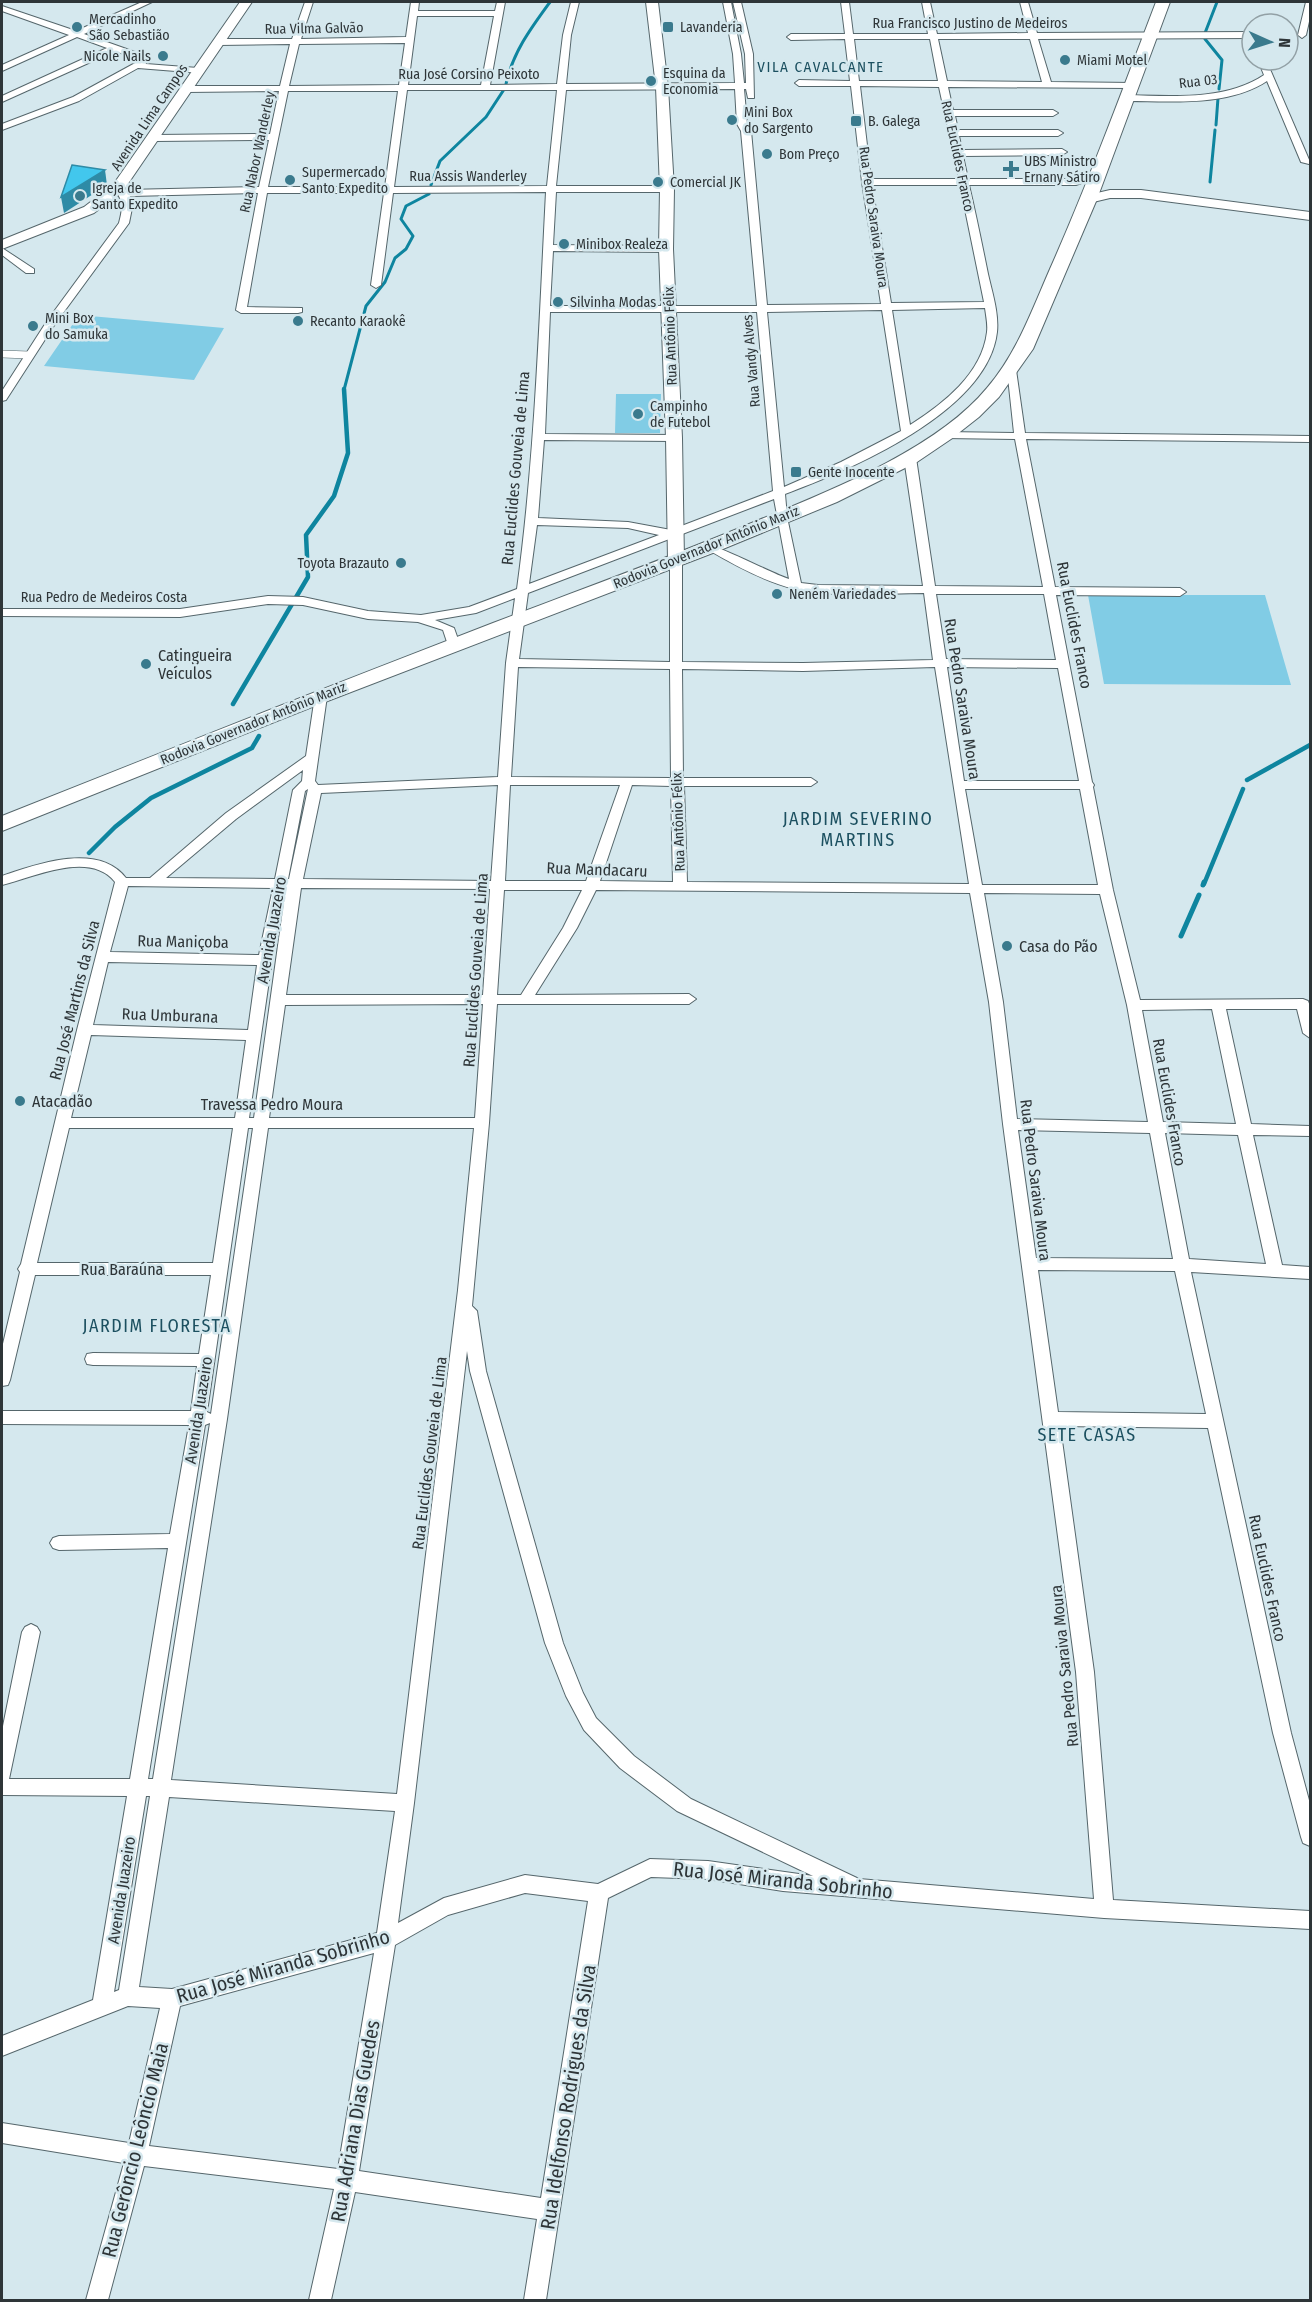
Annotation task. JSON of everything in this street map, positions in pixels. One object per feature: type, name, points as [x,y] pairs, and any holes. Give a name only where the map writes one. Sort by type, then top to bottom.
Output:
[{"type":"highway","name":"Rodovia Governador Antônio Mariz","points":[[2,824],[321,696],[711,547],[830,498],[910,458],[944,435],[973,412],[1011,370],[1038,318],[1089,199],[1106,185],[1128,91],[1163,2]]},
{"type":"main road","name":"Avenida Lima Campos","points":[[122,191],[186,89],[246,2]]},
{"type":"main road","name":"Rua Antônio Félix","points":[[652,2],[662,87],[667,189],[666,249],[674,438],[676,560]]},
{"type":"main road","points":[[1106,185],[1141,194],[1311,216]]},
{"type":"main road","points":[[3,244],[89,210],[122,191]]},
{"type":"street","points":[[2,8],[17,2]]},
{"type":"street","points":[[2,68],[148,2]]},
{"type":"street","name":"Rua Nabor Wanderley","points":[[298,310],[241,310],[284,89],[295,43],[309,2]]},
{"type":"street","points":[[376,285],[416,2]]},
{"type":"street","points":[[485,88],[501,2]]},
{"type":"street","name":"Rua Euclides Gouveia de Lima","points":[[386,1940],[405,1803],[466,1290],[482,1123],[512,663],[520,593],[532,521],[539,438],[551,189],[567,35],[575,2]]},
{"type":"street","name":"Rua Vandy Alves","points":[[727,2],[737,54],[742,124],[746,131],[781,517],[796,586]]},
{"type":"street","name":"Rua Vandy Alves","points":[[737,2],[749,54],[750,123],[746,131]]},
{"type":"street","name":"Rua Pedro Saraiva Moura","points":[[845,2],[867,182],[906,431]]},
{"type":"street","name":"Rua Euclides Franco","points":[[520,593],[841,467],[906,431],[936,412],[963,390],[980,363],[992,335],[990,305],[926,2]]},
{"type":"street","points":[[1024,2],[1047,85]]},
{"type":"street","points":[[1303,35],[1310,2]]},
{"type":"street","points":[[2,8],[114,48],[140,63],[198,71]]},
{"type":"street","points":[[414,14],[499,13]]},
{"type":"street","name":"Rua Francisco Justino de Medeiros","points":[[791,36],[1240,36]]},
{"type":"street","name":"Rua Vilma Galvão","points":[[218,42],[295,43],[410,40]]},
{"type":"street","points":[[2,99],[114,48]]},
{"type":"street","points":[[737,54],[749,54]]},
{"type":"street","points":[[2,127],[76,99],[140,63]]},
{"type":"street","points":[[1267,72],[1306,162]]},
{"type":"street","name":"Rua 03","points":[[799,83],[1047,85],[1202,97],[1250,88],[1269,76]]},
{"type":"street","name":"Rua José Corsino Peixoto","points":[[186,89],[751,86]]},
{"type":"street","points":[[949,113],[1053,113]]},
{"type":"street","points":[[954,133],[1058,133]]},
{"type":"street","points":[[155,138],[275,137]]},
{"type":"street","points":[[959,153],[1062,152]]},
{"type":"street","points":[[867,182],[1076,182],[1106,185]]},
{"type":"street","points":[[1076,182],[1089,199]]},
{"type":"street","name":"Rua Assis Wanderley","points":[[122,191],[667,189]]},
{"type":"street","name":"Avenida Lima Campos","points":[[2,398],[124,223],[129,207],[122,191]]},
{"type":"street","points":[[3,244],[30,271]]},
{"type":"street","points":[[549,248],[666,249]]},
{"type":"street","points":[[546,309],[669,310],[990,305]]},
{"type":"street","points":[[2,354],[30,355]]},
{"type":"street","name":"Rua Euclides Franco","points":[[1011,370],[1020,436],[1088,785],[1106,890],[1134,1005],[1182,1265],[1282,1733],[1311,1837]]},
{"type":"street","points":[[944,435],[1311,439]]},
{"type":"street","points":[[539,438],[674,438]]},
{"type":"street","name":"Rua Pedro Saraiva Moura","points":[[910,458],[958,785],[996,1002],[1010,1124],[1052,1419],[1085,1672],[1104,1910]]},
{"type":"street","points":[[532,521],[628,525],[674,534]]},
{"type":"street","points":[[711,547],[742,565],[796,586],[844,591],[1180,592]]},
{"type":"street","name":"Rua Antônio Félix","points":[[676,560],[676,783],[680,888]]},
{"type":"street","name":"Rua Pedro de Medeiros Costa","points":[[421,619],[472,610],[520,593]]},
{"type":"street","name":"Rua Pedro de Medeiros Costa","points":[[2,613],[180,613],[259,601],[303,601],[352,612],[421,619],[448,628],[454,645]]},
{"type":"street","points":[[512,663],[803,667],[940,663],[1064,664]]},
{"type":"street","name":"Avenida Juazeiro","points":[[128,1996],[219,1419],[259,1122],[311,785],[311,758],[321,696]]},
{"type":"street","points":[[153,882],[231,816],[311,758]]},
{"type":"street","points":[[311,785],[505,781],[811,782]]},
{"type":"street","points":[[526,998],[570,927],[592,884],[612,835],[627,782]]},
{"type":"street","name":"Avenida Juazeiro","points":[[102,2006],[198,1418],[218,1269],[278,883],[299,790],[311,785]]},
{"type":"street","points":[[958,785],[1088,785]]},
{"type":"street","name":"Rua Mandacaru","points":[[2,880],[67,864],[101,865],[120,878],[153,882],[1106,890]]},
{"type":"street","name":"Rua José Martins da Silva","points":[[2,1380],[26,1269],[120,878]]},
{"type":"street","name":"Rua Maniçoba","points":[[102,957],[265,960]]},
{"type":"street","points":[[278,1000],[689,999]]},
{"type":"street","points":[[1218,1004],[1275,1271]]},
{"type":"street","points":[[1134,1005],[1304,1004],[1311,1033]]},
{"type":"street","name":"Rua Umburana","points":[[84,1030],[254,1035]]},
{"type":"street","name":"Travessa Pedro Moura","points":[[62,1123],[482,1123]]},
{"type":"street","points":[[1010,1124],[1311,1131]]},
{"type":"street","points":[[1029,1264],[1182,1265],[1311,1273]]},
{"type":"street","name":"Rua Baraúna","points":[[26,1269],[218,1269]]},
{"type":"street","points":[[466,1290],[478,1371],[554,1643],[575,1696],[590,1725],[627,1762],[684,1805],[862,1889]]},
{"type":"street","points":[[93,1359],[206,1360]]},
{"type":"street","points":[[2,1417],[219,1419]]},
{"type":"street","points":[[1052,1419],[1216,1421]]},
{"type":"street","points":[[59,1543],[177,1541]]},
{"type":"street","points":[[2,1773],[31,1632]]},
{"type":"street","points":[[2,1787],[162,1788],[405,1803]]},
{"type":"street","name":"Rua José Miranda Sobrinho","points":[[2,2046],[128,1996],[172,1999],[386,1940],[444,1906],[525,1884],[599,1893],[650,1868],[708,1870],[783,1882],[1104,1910],[1311,1920]]},
{"type":"street","name":"Rua Idelfonso Rodrigues da Silva","points":[[535,2301],[599,1893]]},
{"type":"street","name":"Rua Adriana Dias Guedes","points":[[320,2301],[347,2180],[386,1940]]},
{"type":"street","name":"Rua Gerôncio Leôncio Maia","points":[[97,2301],[137,2155],[172,1999]]},
{"type":"street","points":[[2,2133],[137,2155],[347,2180],[550,2210]]},
{"type":"shaded area","points":[[79,315],[224,328],[194,380],[44,366]]},
{"type":"shaded area","name":"Campinho de Futebol","points":[[616,394],[661,394],[660,433],[615,433]]},
{"type":"shaded area","points":[[1088,595],[1265,595],[1291,685],[1104,684]]},
{"type":"building","points":[[72,165],[105,170],[61,197]]},
{"type":"waterway","points":[[506,84],[518,51],[550,2]]},
{"type":"waterway","points":[[1205,33],[1217,2]]},
{"type":"waterway","points":[[1205,39],[1222,60],[1219,89]]},
{"type":"waterway","points":[[431,185],[440,161],[486,117],[503,91]]},
{"type":"waterway","points":[[1216,125],[1218,98]]},
{"type":"waterway","points":[[1210,182],[1215,130]]},
{"type":"waterway","points":[[344,390],[366,306],[385,282],[395,258],[406,249],[413,236],[401,219],[406,206],[429,194]]},
{"type":"waterway","points":[[233,704],[308,577],[306,535],[334,496],[348,453],[344,390]]},
{"type":"waterway","points":[[89,853],[115,827],[151,798],[252,748],[259,736]]},
{"type":"waterway","points":[[1247,780],[1310,745]]},
{"type":"waterway","points":[[1204,884],[1243,789]]},
{"type":"waterway","points":[[1181,936],[1199,895]]},
{"type":"place","name":"Mercadinho São Sebastião","points":[[77,27]]},
{"type":"place","name":"Lavanderia","points":[[668,27]]},
{"type":"place","name":"Nicole Nails","points":[[163,56]]},
{"type":"place","name":"Miami Motel","points":[[1065,60]]},
{"type":"place","name":"Esquina da Economia","points":[[651,81]]},
{"type":"place","name":"Mini Box do Sargento","points":[[732,120]]},
{"type":"place","name":"B. Galega","points":[[856,121]]},
{"type":"place","name":"Bom Preço","points":[[767,154]]},
{"type":"place","name":"UBS Ministro Ernany Sátiro","points":[[1011,169]]},
{"type":"place","name":"Supermercado Santo Expedito","points":[[290,180]]},
{"type":"place","name":"Comercial JK","points":[[658,182]]},
{"type":"place","name":"Igreja de Santo Expedito","points":[[80,196]]},
{"type":"place","name":"Minibox Realeza","points":[[564,244]]},
{"type":"place","name":"Silvinha Modas","points":[[558,302]]},
{"type":"place","name":"Recanto Karaokê","points":[[298,321]]},
{"type":"place","name":"Mini Box do Samuka","points":[[33,326]]},
{"type":"place","name":"Campinho de Futebol","points":[[638,414]]},
{"type":"place","name":"Gente Inocente","points":[[796,472]]},
{"type":"place","name":"Toyota Brazauto","points":[[401,563]]},
{"type":"place","name":"Neném Variedades","points":[[777,594]]},
{"type":"place","name":"Catingueira Veículos","points":[[146,664]]},
{"type":"place","name":"Casa do Pão","points":[[1007,946]]},
{"type":"place","name":"Atacadão","points":[[20,1101]]},
{"type":"district","name":"VILA CAVALCANTE","points":[[821,67]]},
{"type":"district","name":"JARDIM SEVERINO MARTINS","points":[[858,829]]},
{"type":"district","name":"JARDIM FLORESTA","points":[[157,1326]]},
{"type":"district","name":"SETE CASAS","points":[[1087,1435]]}]
